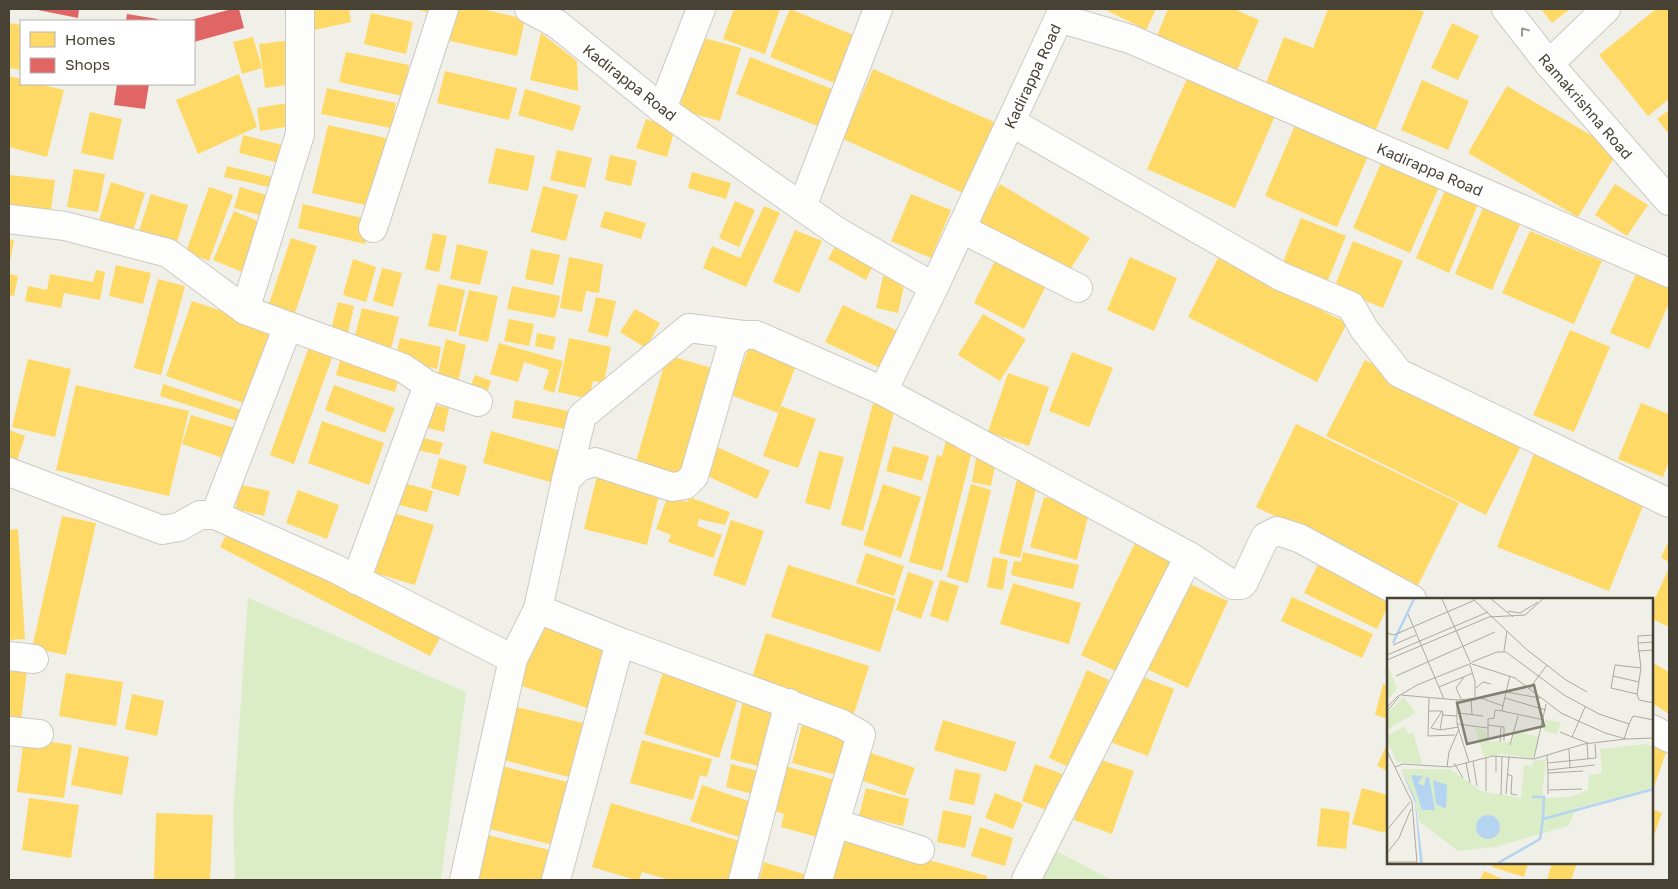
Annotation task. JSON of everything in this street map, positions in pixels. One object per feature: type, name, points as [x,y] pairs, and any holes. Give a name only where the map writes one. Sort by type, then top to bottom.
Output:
[{"type":"street","points":[[245,310],[300,134],[300,9]]},
{"type":"street","points":[[373,228],[444,9]]},
{"type":"street","points":[[662,109],[701,9]]},
{"type":"street","points":[[802,207],[878,9]]},
{"type":"street","name":"Ramakrishna Road","points":[[1506,9],[1549,64],[1669,201]]},
{"type":"street","points":[[1549,64],[1606,9]]},
{"type":"street","name":"Kadirappa Road","points":[[538,11],[557,24],[662,109],[802,207],[838,232],[934,287],[1062,13],[1130,39],[1669,273]]},
{"type":"street","points":[[1011,122],[1280,276],[1351,306],[1364,329],[1399,373],[1669,503]]},
{"type":"street","points":[[9,219],[65,226],[168,253],[245,310],[403,368],[428,385],[478,402]]},
{"type":"street","points":[[962,229],[1078,288]]},
{"type":"street","points":[[883,391],[934,287]]},
{"type":"street","points":[[215,515],[288,326]]},
{"type":"street","points":[[464,880],[514,659],[538,608],[582,416],[689,328],[756,335],[883,391],[1189,556],[1233,585],[1241,585],[1244,582],[1265,537],[1277,531],[1299,538],[1410,598]]},
{"type":"street","points":[[566,480],[579,467],[595,462],[672,487],[685,485],[694,476],[732,344],[743,335]]},
{"type":"street","points":[[356,580],[428,385]]},
{"type":"street","points":[[9,472],[162,530],[179,527],[200,515],[215,515],[356,580],[514,659]]},
{"type":"street","points":[[1026,880],[1189,556]]},
{"type":"street","points":[[538,608],[620,642],[789,703],[842,724],[861,735],[818,880]]},
{"type":"street","points":[[556,880],[620,642]]},
{"type":"street","points":[[743,880],[789,703]]},
{"type":"street","points":[[1653,730],[1669,738]]},
{"type":"street","points":[[9,731],[39,734]]},
{"type":"street","points":[[834,823],[920,850]]},
{"type":"green space","points":[[248,598],[466,692],[441,880],[235,880],[233,815]]},
{"type":"green space","points":[[1054,850],[1112,880],[1040,880]]},
{"type":"building: Homes","points":[[305,9],[349,9],[351,22],[310,31]]},
{"type":"building: Homes","points":[[416,9],[440,9],[438,15]]},
{"type":"building: Homes","points":[[449,9],[482,9],[525,19],[517,56],[442,39]]},
{"type":"building: Homes","points":[[734,9],[780,9],[765,54],[723,39]]},
{"type":"building: Homes","points":[[790,9],[856,36],[837,84],[770,57]]},
{"type":"building: Homes","points":[[1104,9],[1156,9],[1146,30]]},
{"type":"building: Homes","points":[[1168,9],[1234,9],[1259,20],[1236,73],[1156,38]]},
{"type":"building: Homes","points":[[1328,9],[1416,9],[1424,12],[1375,132],[1264,88],[1284,37],[1313,48]]},
{"type":"building: Homes","points":[[1541,9],[1570,9],[1552,23]]},
{"type":"building: Homes","points":[[1656,9],[1669,9],[1669,99],[1648,116],[1599,55]]},
{"type":"building: Homes","points":[[371,13],[413,22],[406,54],[364,44]]},
{"type":"building: Homes","points":[[9,23],[20,25],[20,70],[9,68]]},
{"type":"building: Homes","points":[[1452,23],[1479,36],[1458,80],[1431,68]]},
{"type":"building: Homes","points":[[541,33],[577,61],[578,91],[530,80]]},
{"type":"building: Homes","points":[[253,37],[262,68],[242,74],[233,42]]},
{"type":"building: Homes","points":[[700,37],[741,48],[720,121],[679,110]]},
{"type":"building: Homes","points":[[293,40],[299,83],[265,88],[259,44]]},
{"type":"building: Homes","points":[[346,52],[409,65],[403,96],[339,82]]},
{"type":"building: Homes","points":[[750,57],[837,91],[823,128],[736,94]]},
{"type":"building: Homes","points":[[873,69],[1001,125],[970,196],[843,139]]},
{"type":"building: Homes","points":[[445,71],[517,88],[509,120],[437,103]]},
{"type":"building: Homes","points":[[1190,72],[1275,116],[1235,208],[1147,169]]},
{"type":"building: Homes","points":[[239,74],[257,127],[198,154],[176,100]]},
{"type":"building: Homes","points":[[9,76],[20,79],[20,85],[43,85],[64,90],[47,157],[9,147]]},
{"type":"building: Homes","points":[[1422,80],[1469,101],[1448,150],[1401,130]]},
{"type":"building: Homes","points":[[1507,86],[1618,151],[1578,217],[1468,153]]},
{"type":"building: Homes","points":[[327,88],[396,103],[391,128],[321,114]]},
{"type":"building: Homes","points":[[525,89],[581,106],[573,131],[518,115]]},
{"type":"building: Homes","points":[[294,102],[297,125],[260,131],[257,108]]},
{"type":"building: Homes","points":[[1669,110],[1669,134],[1657,119]]},
{"type":"building: Homes","points":[[90,112],[122,119],[113,160],[81,153]]},
{"type":"building: Homes","points":[[646,119],[675,128],[667,157],[636,148]]},
{"type":"building: Homes","points":[[1296,123],[1369,154],[1337,227],[1265,196]]},
{"type":"building: Homes","points":[[328,125],[390,139],[374,207],[312,193]]},
{"type":"building: Homes","points":[[243,135],[291,147],[287,165],[239,153]]},
{"type":"building: Homes","points":[[496,148],[535,156],[528,191],[488,183]]},
{"type":"building: Homes","points":[[557,150],[592,158],[585,188],[550,180]]},
{"type":"building: Homes","points":[[610,155],[637,161],[631,186],[605,180]]},
{"type":"building: Homes","points":[[1382,161],[1440,185],[1410,253],[1353,228]]},
{"type":"building: Homes","points":[[227,166],[280,179],[278,189],[224,177]]},
{"type":"building: Homes","points":[[74,169],[105,174],[98,212],[67,207]]},
{"type":"building: Homes","points":[[692,172],[731,183],[726,199],[688,188]]},
{"type":"building: Homes","points":[[9,175],[55,180],[50,217],[9,212]]},
{"type":"building: Homes","points":[[111,182],[145,193],[133,231],[99,221]]},
{"type":"building: Homes","points":[[1000,184],[1090,238],[1066,276],[976,222]]},
{"type":"building: Homes","points":[[1615,184],[1648,205],[1627,236],[1595,215]]},
{"type":"building: Homes","points":[[543,186],[578,195],[566,241],[531,232]]},
{"type":"building: Homes","points":[[209,187],[233,195],[209,261],[186,252]]},
{"type":"building: Homes","points":[[240,187],[276,198],[270,218],[234,208]]},
{"type":"building: Homes","points":[[1446,188],[1479,202],[1449,273],[1416,258]]},
{"type":"building: Homes","points":[[151,194],[188,205],[175,249],[137,237]]},
{"type":"building: Homes","points":[[911,194],[951,210],[931,258],[891,241]]},
{"type":"building: Homes","points":[[735,201],[755,210],[739,247],[719,238]]},
{"type":"building: Homes","points":[[303,204],[371,220],[365,244],[298,228]]},
{"type":"building: Homes","points":[[764,206],[780,213],[746,287],[703,268],[712,246],[740,258]]},
{"type":"building: Homes","points":[[1483,208],[1520,224],[1492,290],[1455,274]]},
{"type":"building: Homes","points":[[234,211],[267,225],[247,274],[213,260]]},
{"type":"building: Homes","points":[[605,211],[646,223],[641,239],[600,227]]},
{"type":"building: Homes","points":[[1301,218],[1346,236],[1328,280],[1283,262]]},
{"type":"building: Homes","points":[[795,230],[822,241],[799,293],[773,282]]},
{"type":"building: Homes","points":[[1530,231],[1602,261],[1574,324],[1502,293]]},
{"type":"building: Homes","points":[[433,233],[447,236],[439,272],[425,269]]},
{"type":"building: Homes","points":[[291,238],[317,246],[293,319],[267,310]]},
{"type":"building: Homes","points":[[9,239],[14,240],[10,262],[9,262]]},
{"type":"building: Homes","points":[[1353,241],[1403,261],[1383,308],[1334,288]]},
{"type":"building: Homes","points":[[837,243],[875,262],[866,280],[828,259]]},
{"type":"building: Homes","points":[[457,244],[488,251],[480,285],[450,279]]},
{"type":"building: Homes","points":[[531,249],[560,255],[553,285],[525,279]]},
{"type":"building: Homes","points":[[998,255],[1049,280],[1024,329],[974,303]]},
{"type":"building: Homes","points":[[569,257],[603,264],[599,293],[586,291],[582,312],[560,308]]},
{"type":"building: Homes","points":[[1130,257],[1177,278],[1154,331],[1107,310]]},
{"type":"building: Homes","points":[[1218,258],[1347,323],[1317,382],[1188,317]]},
{"type":"building: Homes","points":[[353,259],[376,267],[366,302],[343,295]]},
{"type":"building: Homes","points":[[116,265],[151,273],[143,304],[109,296]]},
{"type":"building: Homes","points":[[382,268],[402,273],[393,307],[373,301]]},
{"type":"building: Homes","points":[[96,270],[105,272],[100,300],[64,293],[61,308],[25,301],[28,286],[47,290],[50,274],[93,282]]},
{"type":"building: Homes","points":[[9,274],[18,276],[14,296],[9,295]]},
{"type":"building: Homes","points":[[1636,274],[1669,288],[1669,303],[1649,349],[1610,333]]},
{"type":"building: Homes","points":[[883,276],[905,281],[898,313],[876,308]]},
{"type":"building: Homes","points":[[158,279],[185,286],[161,375],[134,368]]},
{"type":"building: Homes","points":[[438,284],[465,290],[456,332],[428,326]]},
{"type":"building: Homes","points":[[512,286],[560,296],[555,318],[507,309]]},
{"type":"building: Homes","points":[[469,290],[498,296],[488,342],[458,335]]},
{"type":"building: Homes","points":[[596,297],[616,301],[608,337],[588,332]]},
{"type":"building: Homes","points":[[192,301],[281,331],[255,407],[166,376]]},
{"type":"building: Homes","points":[[338,302],[354,306],[346,342],[329,338]]},
{"type":"building: Homes","points":[[843,305],[902,333],[884,370],[825,342]]},
{"type":"building: Homes","points":[[362,308],[399,317],[391,349],[354,339]]},
{"type":"building: Homes","points":[[635,309],[660,323],[646,348],[620,332]]},
{"type":"building: Homes","points":[[983,314],[1026,339],[1000,381],[958,355]]},
{"type":"building: Homes","points":[[509,319],[534,324],[529,346],[504,341]]},
{"type":"building: Homes","points":[[1570,330],[1610,347],[1574,432],[1533,415]]},
{"type":"building: Homes","points":[[537,333],[556,337],[553,350],[535,346]]},
{"type":"building: Homes","points":[[400,338],[441,347],[437,369],[395,360]]},
{"type":"building: Homes","points":[[569,338],[611,347],[604,383],[593,381],[589,399],[558,392]]},
{"type":"building: Homes","points":[[446,339],[466,345],[458,383],[437,378]]},
{"type":"building: Homes","points":[[751,342],[798,360],[778,413],[731,395]]},
{"type":"building: Homes","points":[[499,343],[563,361],[554,393],[543,389],[549,370],[524,362],[518,382],[490,374]]},
{"type":"building: Homes","points":[[310,344],[334,352],[294,464],[270,455]]},
{"type":"building: Homes","points":[[1072,352],[1113,368],[1089,427],[1049,411]]},
{"type":"building: Homes","points":[[342,353],[401,370],[395,392],[336,375]]},
{"type":"building: Homes","points":[[667,355],[715,369],[684,479],[635,465]]},
{"type":"building: Homes","points":[[28,359],[71,369],[55,437],[12,427]]},
{"type":"building: Homes","points":[[1365,360],[1525,438],[1486,515],[1326,436]]},
{"type":"building: Homes","points":[[1008,373],[1049,387],[1029,446],[988,432]]},
{"type":"building: Homes","points":[[475,375],[491,381],[486,396],[469,390]]},
{"type":"building: Homes","points":[[163,384],[248,412],[244,423],[160,396]]},
{"type":"building: Homes","points":[[76,385],[189,411],[169,496],[56,470]]},
{"type":"building: Homes","points":[[334,385],[395,408],[385,433],[325,410]]},
{"type":"building: Homes","points":[[515,400],[569,411],[565,429],[512,418]]},
{"type":"building: Homes","points":[[873,403],[895,408],[863,531],[841,525]]},
{"type":"building: Homes","points":[[1641,403],[1669,414],[1669,461],[1663,477],[1618,459]]},
{"type":"building: Homes","points":[[430,404],[449,408],[444,432],[424,427]]},
{"type":"building: Homes","points":[[781,406],[816,419],[798,468],[763,456]]},
{"type":"building: Homes","points":[[191,415],[238,429],[229,460],[182,444]]},
{"type":"building: Homes","points":[[322,421],[384,443],[369,485],[308,463]]},
{"type":"building: Homes","points":[[1296,424],[1459,503],[1418,585],[1256,507]]},
{"type":"building: Homes","points":[[9,430],[25,436],[15,467],[9,465]]},
{"type":"building: Homes","points":[[491,431],[562,451],[554,483],[483,463]]},
{"type":"building: Homes","points":[[417,436],[443,443],[439,455],[413,449]]},
{"type":"building: Homes","points":[[946,441],[973,448],[942,571],[909,562],[937,455],[942,456]]},
{"type":"building: Homes","points":[[893,446],[929,456],[922,481],[886,471]]},
{"type":"building: Homes","points":[[717,447],[770,471],[757,499],[705,475]]},
{"type":"building: Homes","points":[[819,451],[844,457],[830,510],[805,503]]},
{"type":"building: Homes","points":[[1535,451],[1647,496],[1609,591],[1497,547]]},
{"type":"building: Homes","points":[[439,458],[467,466],[459,496],[431,488]]},
{"type":"building: Homes","points":[[976,458],[996,461],[991,486],[972,482]]},
{"type":"building: Homes","points":[[598,472],[661,487],[647,545],[584,529]]},
{"type":"building: Homes","points":[[1018,475],[1038,480],[1020,558],[999,553]]},
{"type":"building: Homes","points":[[400,482],[433,491],[427,512],[395,504]]},
{"type":"building: Homes","points":[[883,484],[921,497],[901,558],[863,545]]},
{"type":"building: Homes","points":[[971,484],[991,490],[968,583],[947,577]]},
{"type":"building: Homes","points":[[241,485],[270,491],[264,516],[235,509]]},
{"type":"building: Homes","points":[[298,490],[339,505],[327,539],[286,523]]},
{"type":"building: Homes","points":[[668,495],[687,502],[689,497],[730,512],[725,525],[699,519],[697,526],[722,535],[713,558],[668,542],[671,535],[656,529]]},
{"type":"building: Homes","points":[[1044,497],[1090,509],[1077,560],[1030,547]]},
{"type":"building: Homes","points":[[394,513],[434,525],[415,585],[375,573]]},
{"type":"building: Homes","points":[[62,516],[96,523],[66,655],[32,648]]},
{"type":"building: Homes","points":[[731,520],[764,531],[745,586],[713,575]]},
{"type":"building: Homes","points":[[230,527],[441,636],[430,656],[220,547]]},
{"type":"building: Homes","points":[[18,529],[25,639],[9,640],[9,530]]},
{"type":"building: Homes","points":[[1669,540],[1669,562],[1661,558]]},
{"type":"building: Homes","points":[[1135,543],[1178,563],[1124,675],[1081,655]]},
{"type":"building: Homes","points":[[1023,552],[1079,565],[1073,589],[1011,575],[1014,561],[1021,562]]},
{"type":"building: Homes","points":[[866,553],[904,566],[894,596],[856,583]]},
{"type":"building: Homes","points":[[993,557],[1008,560],[1003,590],[987,587]]},
{"type":"building: Homes","points":[[1320,560],[1387,598],[1387,608],[1377,629],[1304,593]]},
{"type":"building: Homes","points":[[788,565],[896,599],[880,652],[771,617]]},
{"type":"building: Homes","points":[[1669,568],[1669,627],[1653,619],[1653,603]]},
{"type":"building: Homes","points":[[908,572],[934,581],[921,619],[896,610]]},
{"type":"building: Homes","points":[[940,580],[959,586],[948,622],[930,616]]},
{"type":"building: Homes","points":[[1181,580],[1228,601],[1188,688],[1140,666]]},
{"type":"building: Homes","points":[[1013,583],[1081,603],[1069,644],[1000,624]]},
{"type":"building: Homes","points":[[1292,597],[1373,634],[1362,658],[1281,621]]},
{"type":"building: Homes","points":[[539,625],[610,649],[590,709],[519,685]]},
{"type":"building: Homes","points":[[766,633],[869,666],[853,717],[750,684]]},
{"type":"building: Homes","points":[[9,661],[28,663],[21,720],[9,719]]},
{"type":"building: Homes","points":[[1655,664],[1669,672],[1669,714],[1653,704],[1653,667]]},
{"type":"building: Homes","points":[[1087,670],[1109,680],[1071,768],[1049,758]]},
{"type":"building: Homes","points":[[663,672],[739,695],[719,758],[644,734]]},
{"type":"building: Homes","points":[[66,673],[123,682],[116,726],[59,716]]},
{"type":"building: Homes","points":[[1135,674],[1174,689],[1148,756],[1110,742]]},
{"type":"building: Homes","points":[[1383,684],[1387,686],[1387,719],[1375,715]]},
{"type":"building: Homes","points":[[132,694],[164,701],[157,736],[125,729]]},
{"type":"building: Homes","points":[[743,700],[784,709],[770,769],[730,759]]},
{"type":"building: Homes","points":[[513,706],[583,723],[569,777],[499,759]]},
{"type":"building: Homes","points":[[943,720],[1016,742],[1006,772],[934,750]]},
{"type":"building: Homes","points":[[802,725],[854,739],[843,777],[792,763]]},
{"type":"building: Homes","points":[[24,738],[72,745],[64,798],[17,792]]},
{"type":"building: Homes","points":[[1653,738],[1669,744],[1653,789]]},
{"type":"building: Homes","points":[[642,740],[712,759],[707,777],[700,775],[693,800],[630,783]]},
{"type":"building: Homes","points":[[1387,744],[1387,771],[1377,766]]},
{"type":"building: Homes","points":[[79,747],[129,757],[122,795],[71,785]]},
{"type":"building: Homes","points":[[868,752],[915,768],[905,796],[858,779]]},
{"type":"building: Homes","points":[[1095,758],[1134,771],[1112,834],[1074,820]]},
{"type":"building: Homes","points":[[731,764],[766,773],[760,796],[726,787]]},
{"type":"building: Homes","points":[[1035,764],[1068,776],[1055,813],[1022,801]]},
{"type":"building: Homes","points":[[497,765],[568,782],[553,845],[482,827]]},
{"type":"building: Homes","points":[[781,765],[843,782],[828,840],[781,827],[784,814],[768,809]]},
{"type":"building: Homes","points":[[955,769],[981,774],[974,805],[949,800]]},
{"type":"building: Homes","points":[[702,785],[751,802],[739,837],[690,821]]},
{"type":"building: Homes","points":[[866,788],[909,799],[903,826],[859,816]]},
{"type":"building: Homes","points":[[1362,788],[1387,795],[1387,824],[1385,833],[1352,824]]},
{"type":"building: Homes","points":[[995,793],[1023,804],[1013,829],[985,818]]},
{"type":"building: Homes","points":[[29,798],[79,805],[71,858],[22,850]]},
{"type":"building: Homes","points":[[611,803],[747,843],[736,880],[670,880],[642,872],[639,880],[636,880],[592,867]]},
{"type":"building: Homes","points":[[1321,808],[1350,812],[1346,849],[1317,846]]},
{"type":"building: Homes","points":[[1653,809],[1662,813],[1653,838]]},
{"type":"building: Homes","points":[[943,810],[972,816],[965,848],[937,842]]},
{"type":"building: Homes","points":[[156,813],[213,815],[210,880],[154,880]]},
{"type":"building: Homes","points":[[980,827],[1013,838],[1005,866],[971,856]]},
{"type":"building: Homes","points":[[487,835],[554,851],[547,880],[476,880]]},
{"type":"building: Homes","points":[[841,836],[987,876],[986,880],[828,880]]},
{"type":"building: Homes","points":[[764,862],[810,876],[809,880],[759,880]]},
{"type":"building: Homes","points":[[1493,864],[1528,864],[1524,877],[1492,867]]},
{"type":"building: Homes","points":[[1552,864],[1577,864],[1571,880],[1547,880]]},
{"type":"building: Homes","points":[[1484,871],[1505,880],[1480,880]]},
{"type":"building: Shops","points":[[33,9],[79,9],[78,18]]},
{"type":"building: Shops","points":[[232,9],[239,9],[244,28],[195,42],[195,20],[191,20]]},
{"type":"building: Shops","points":[[127,14],[158,19],[158,20],[126,20]]},
{"type":"building: Shops","points":[[117,85],[149,85],[145,109],[114,105]]}]
